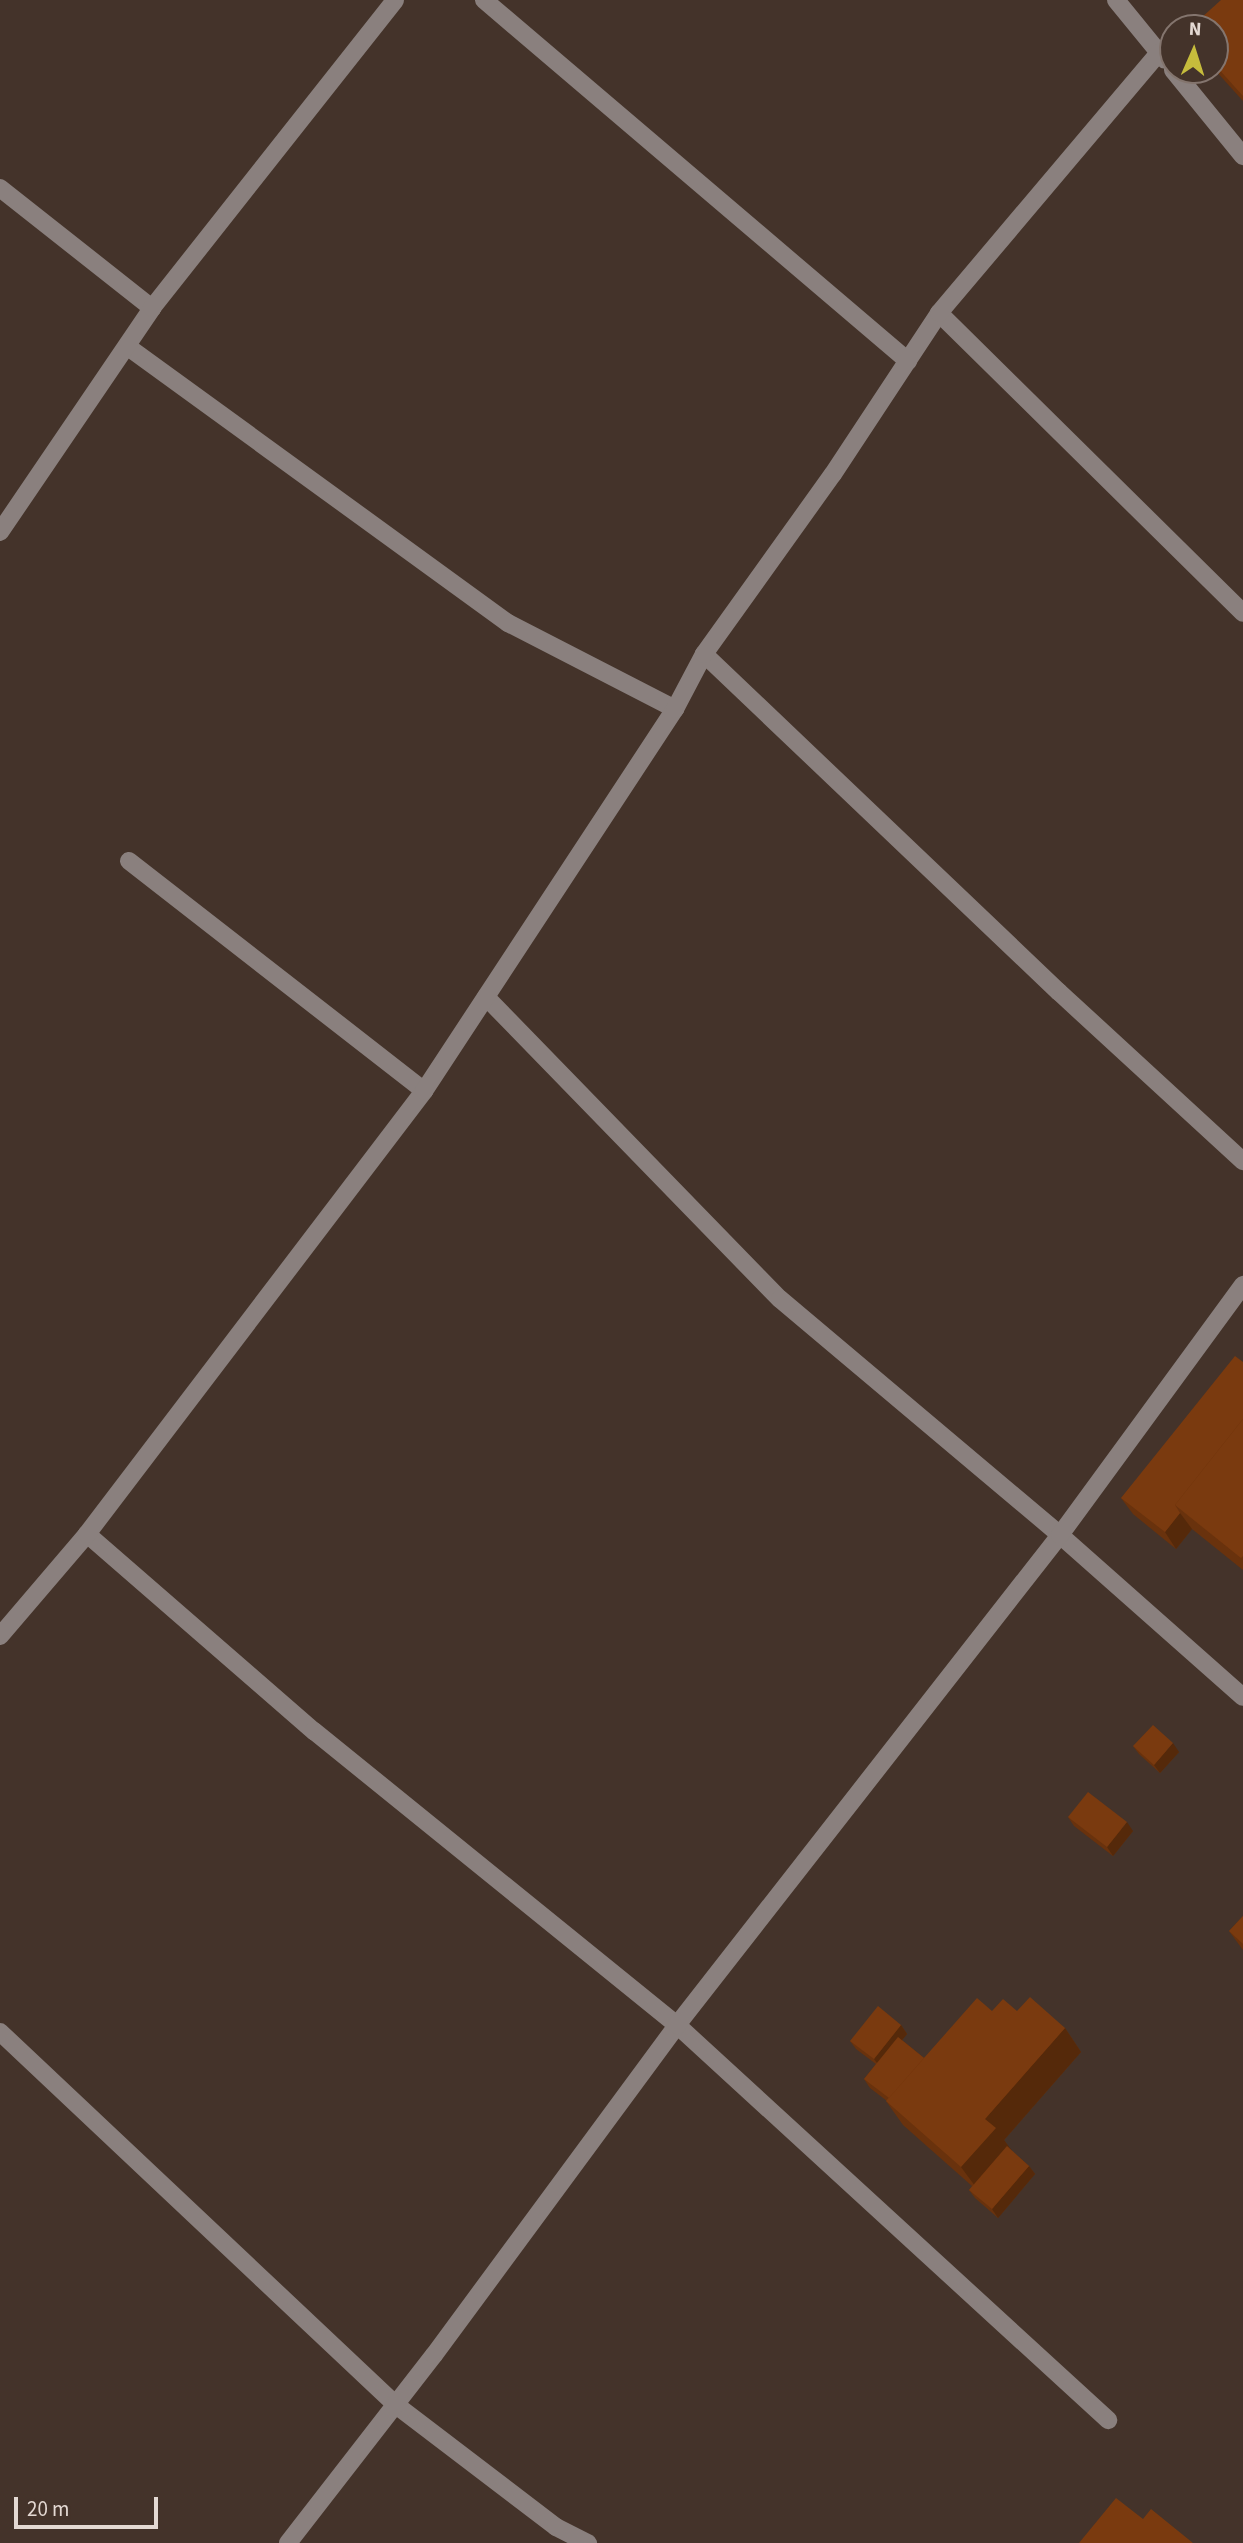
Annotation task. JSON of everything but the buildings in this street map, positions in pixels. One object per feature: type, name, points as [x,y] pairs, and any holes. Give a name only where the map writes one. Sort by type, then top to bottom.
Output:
[{"type":"street","points":[[0,532],[152,308],[396,0]]},
{"type":"street","points":[[484,0],[908,361]]},
{"type":"street","points":[[0,1636],[87,1534],[424,1091],[675,709],[704,654],[939,313],[1159,52],[1116,0]]},
{"type":"street","points":[[1184,84],[1243,156]]},
{"type":"street","points":[[0,188],[152,308]]},
{"type":"street","points":[[939,313],[1243,613]]},
{"type":"street","points":[[128,347],[508,623],[675,709]]},
{"type":"street","points":[[704,654],[1049,983],[1243,1161]]},
{"type":"street","points":[[129,861],[424,1091]]},
{"type":"street","points":[[486,997],[780,1298],[1060,1535],[1243,1697]]},
{"type":"street","points":[[288,2543],[396,2405],[677,2025],[1060,1535],[1243,1285]]},
{"type":"street","points":[[87,1534],[314,1731],[677,2025],[1108,2420]]},
{"type":"street","points":[[0,2032],[396,2405],[556,2527],[588,2543]]}]
